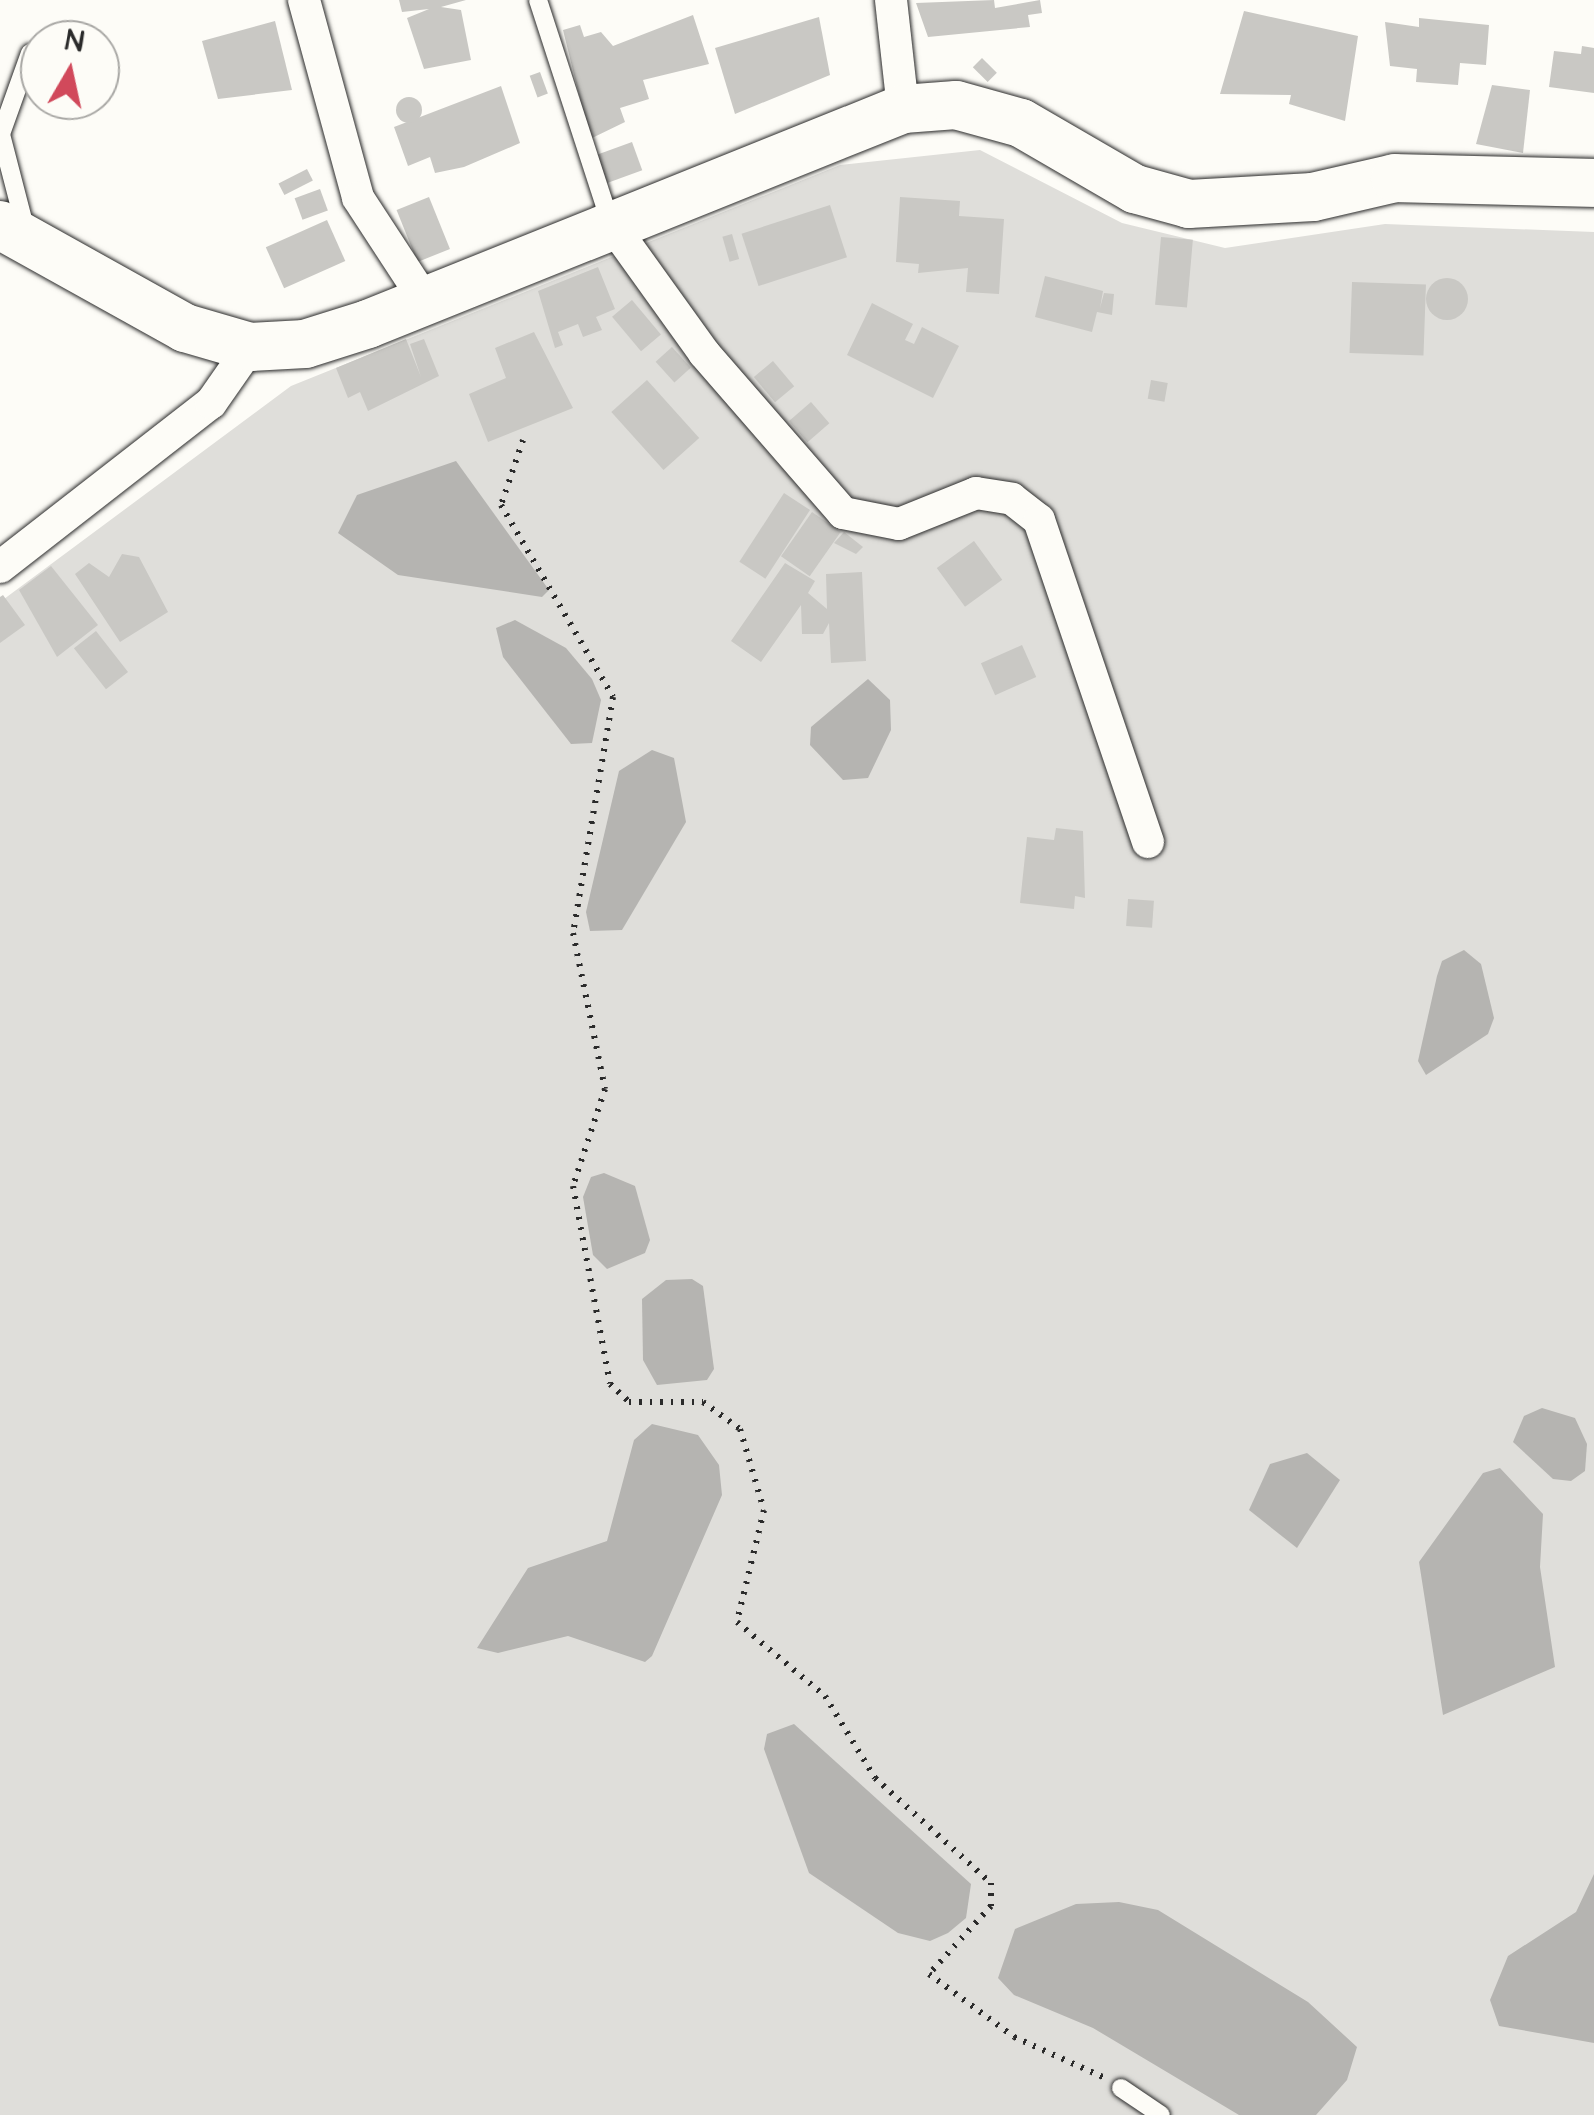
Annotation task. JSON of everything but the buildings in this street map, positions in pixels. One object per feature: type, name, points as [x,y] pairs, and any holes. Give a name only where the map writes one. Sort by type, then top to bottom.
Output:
[{"type":"street","points":[[304,0],[358,198],[424,298]]},
{"type":"street","points":[[891,0],[902,109]]},
{"type":"street","points":[[14,233],[184,328],[250,347],[305,344],[902,109],[956,106],[1021,123],[1136,189],[1189,204],[1251,204],[1395,178],[1594,184]]},
{"type":"street","points":[[610,222],[704,353],[843,512],[898,524],[976,493],[1012,499],[1040,520],[1148,842]]},
{"type":"street","points":[[0,568],[211,403],[250,347]]},
{"type":"lane","points":[[538,0],[610,222]]},
{"type":"lane","points":[[14,233],[1,134],[20,82]]},
{"type":"lane","points":[[1121,2088],[1160,2115]]},
{"type":"path","points":[[522,440],[501,504],[613,697],[573,934],[605,1089],[573,1186],[610,1384],[629,1402],[703,1402],[740,1429],[764,1510],[737,1622],[825,1696],[875,1778],[992,1882],[991,1906],[929,1974],[1014,2036],[1121,2088]]},
{"type":"shaded area","points":[[980,150],[1122,223],[1225,248],[1385,224],[1594,232],[1594,2115],[0,2115],[0,602],[291,386],[840,165]]},
{"type":"shaded area","points":[[456,461],[549,590],[542,597],[398,575],[338,533],[357,495]]},
{"type":"shaded area","points":[[515,620],[566,648],[592,679],[601,700],[592,743],[571,744],[503,657],[496,628]]},
{"type":"shaded area","points":[[868,679],[890,700],[891,730],[868,778],[843,780],[810,745],[811,727]]},
{"type":"shaded area","points":[[652,750],[674,758],[686,822],[622,930],[590,931],[586,912],[619,771]]},
{"type":"shaded area","points":[[1464,950],[1481,964],[1494,1018],[1488,1034],[1426,1075],[1418,1061],[1437,976],[1442,961]]},
{"type":"shaded area","points":[[604,1173],[635,1186],[650,1240],[645,1253],[607,1269],[593,1255],[583,1197],[591,1177]]},
{"type":"shaded area","points":[[692,1279],[703,1286],[714,1369],[707,1380],[657,1385],[643,1360],[642,1299],[666,1280]]},
{"type":"shaded area","points":[[1542,1408],[1575,1418],[1587,1444],[1585,1471],[1571,1481],[1553,1479],[1513,1442],[1524,1416]]},
{"type":"shaded area","points":[[652,1424],[698,1435],[719,1465],[722,1495],[652,1656],[645,1662],[568,1636],[498,1653],[477,1648],[528,1568],[607,1541],[634,1440]]},
{"type":"shaded area","points":[[1307,1453],[1340,1480],[1297,1548],[1249,1510],[1270,1464]]},
{"type":"shaded area","points":[[1500,1468],[1543,1514],[1540,1567],[1555,1667],[1443,1715],[1419,1562],[1483,1473]]},
{"type":"shaded area","points":[[794,1724],[971,1884],[966,1918],[948,1933],[930,1941],[898,1933],[809,1873],[764,1749],[767,1734]]},
{"type":"shaded area","points":[[1594,1874],[1594,2043],[1499,2026],[1490,2000],[1508,1956],[1576,1912]]},
{"type":"shaded area","points":[[1119,1902],[1158,1910],[1308,2002],[1357,2047],[1347,2080],[1316,2115],[1239,2115],[1093,2028],[1014,1995],[998,1978],[1015,1929],[1076,1904]]}]
